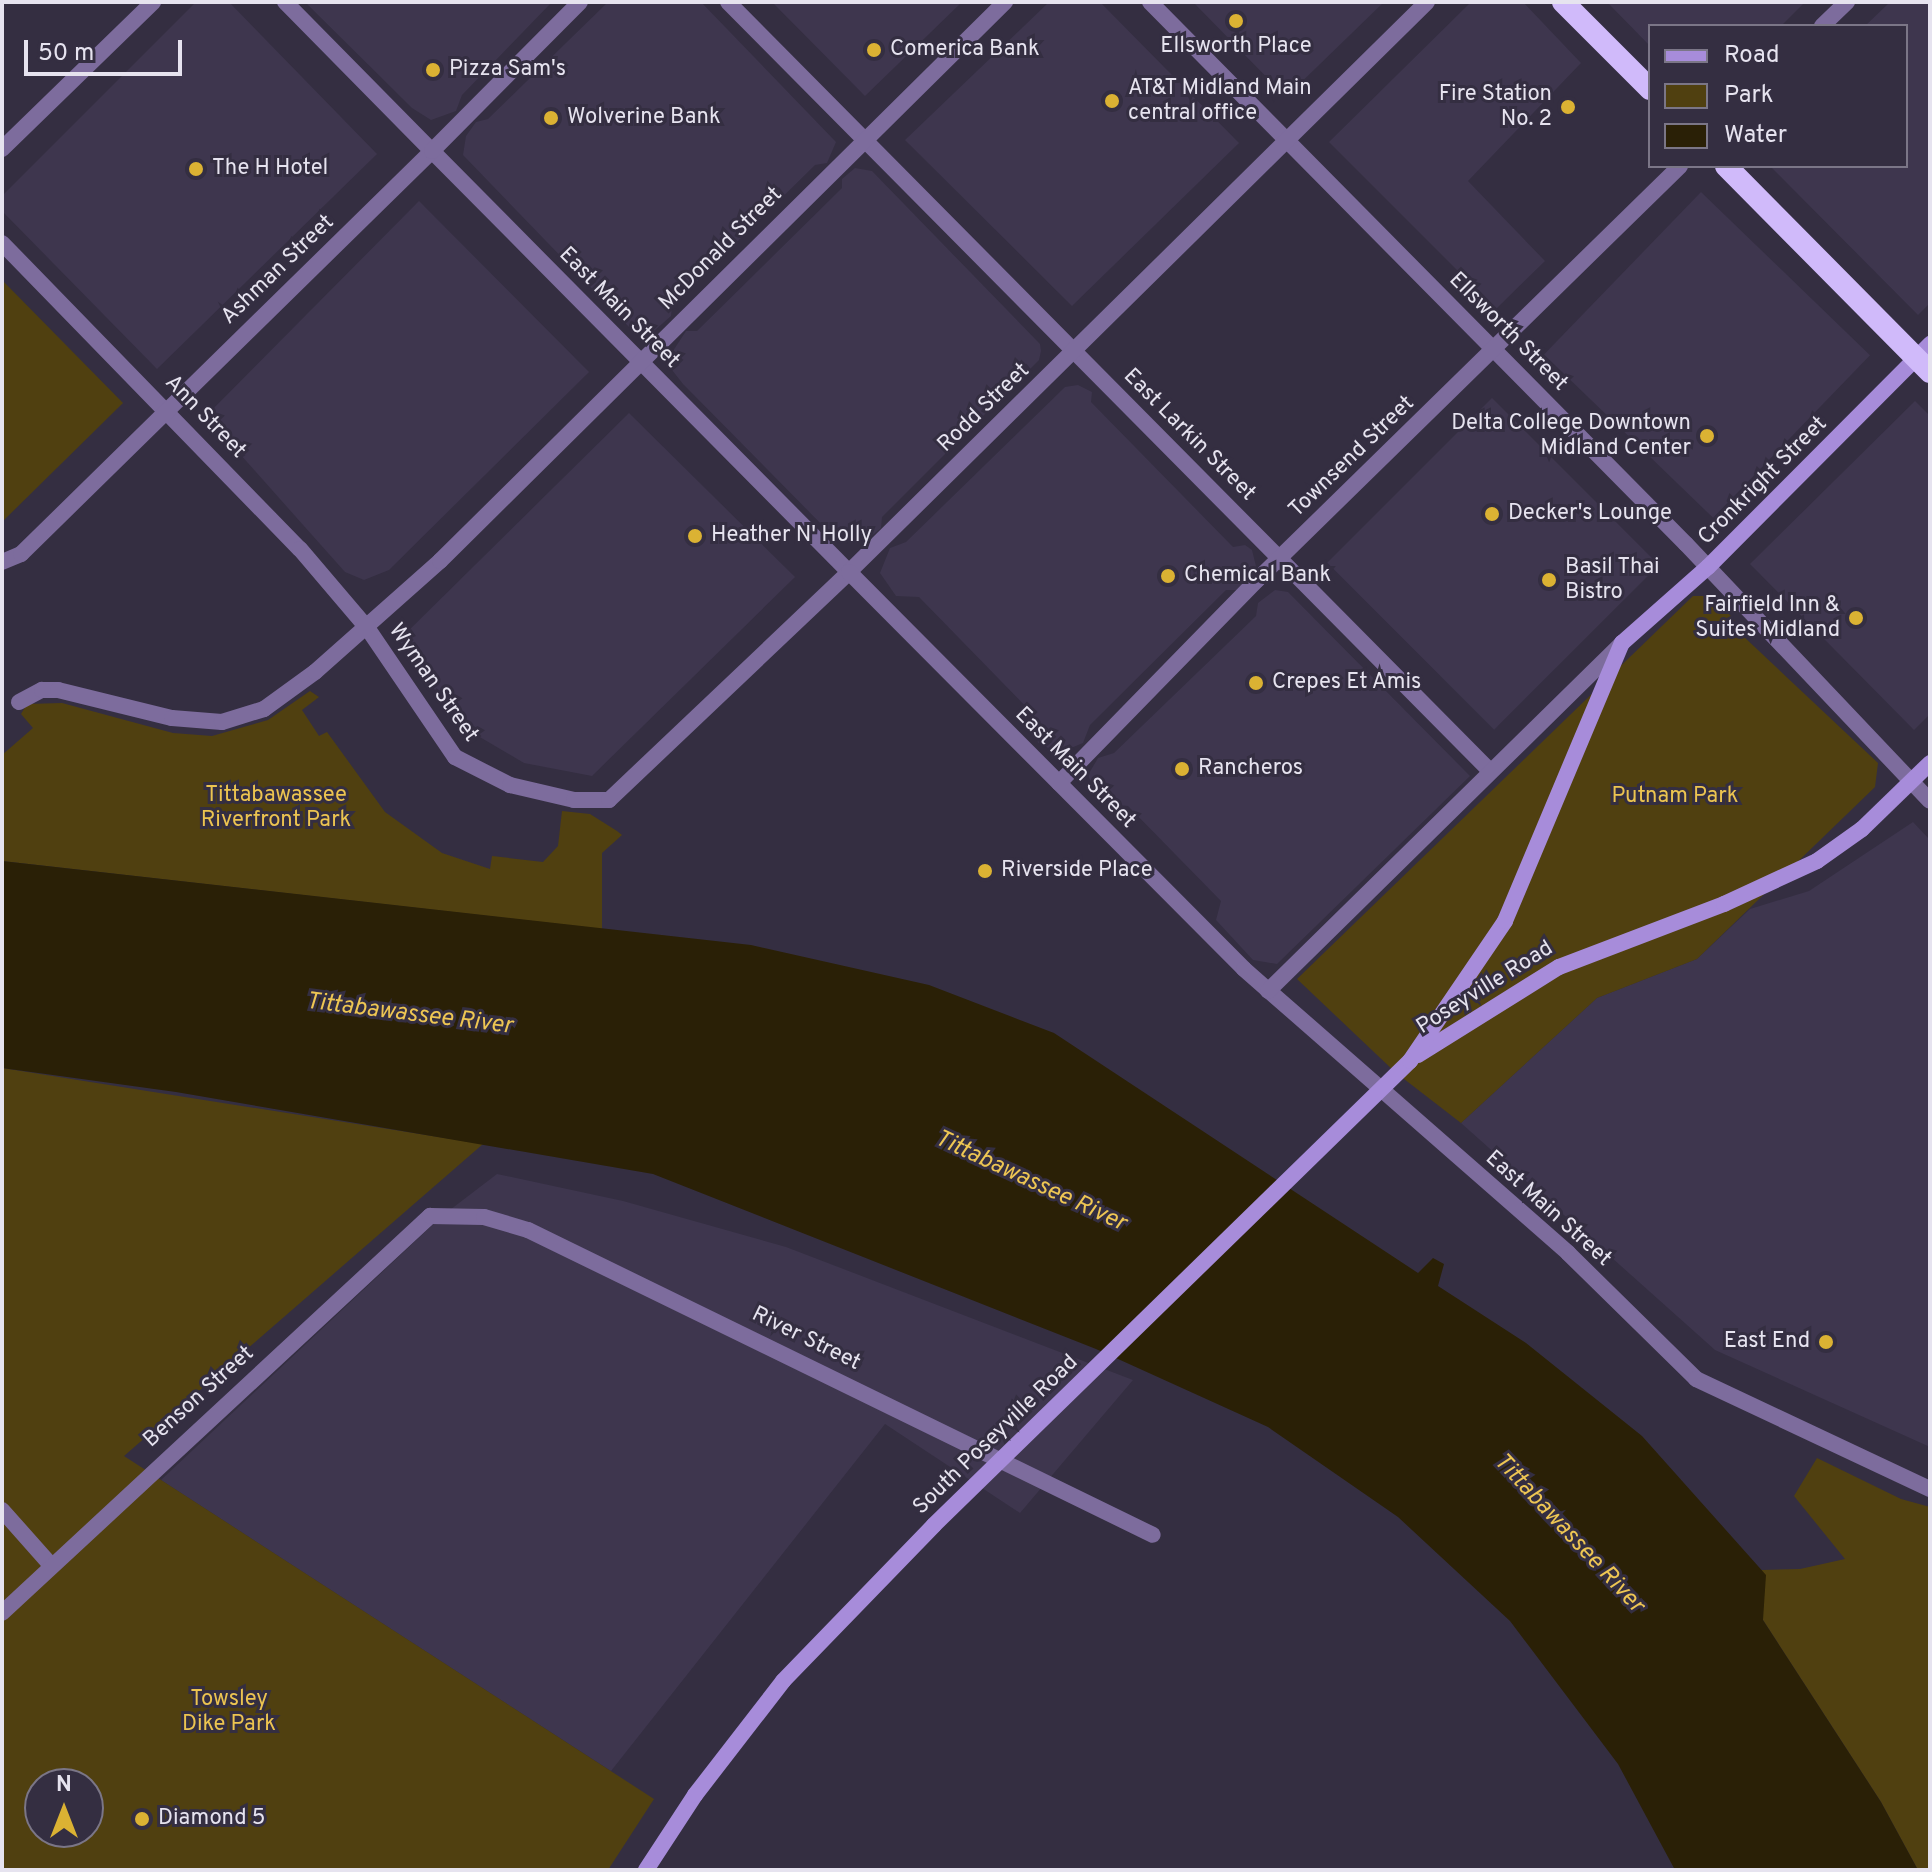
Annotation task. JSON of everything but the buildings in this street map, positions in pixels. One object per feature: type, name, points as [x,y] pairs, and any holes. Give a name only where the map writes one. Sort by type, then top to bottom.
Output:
[{"type":"highway","points":[[1563,2],[1648,87]]},
{"type":"highway","points":[[1728,168],[1925,358]]},
{"type":"main road","name":"Cronkright Street","points":[[1622,643],[1708,567],[1925,358]]},
{"type":"main road","name":"Poseyville Road","points":[[1410,1061],[1505,921],[1550,823],[1576,744],[1622,643]]},
{"type":"main road","name":"Poseyville Road","points":[[1410,1061],[1559,967],[1724,904],[1817,861],[1862,829],[1930,763]]},
{"type":"main road","name":"South Poseyville Road","points":[[646,1870],[695,1795],[783,1681],[934,1525],[1410,1061]]},
{"type":"street","points":[[2,149],[153,2]]},
{"type":"street","name":"East Main Street","points":[[285,2],[1268,991],[1568,1253],[1696,1379],[1930,1489]]},
{"type":"street","name":"Ashman Street","points":[[2,562],[21,554],[580,2]]},
{"type":"street","name":"East Larkin Street","points":[[728,2],[1489,770]]},
{"type":"street","name":"McDonald Street","points":[[368,629],[1005,2]]},
{"type":"street","name":"Ellsworth Street","points":[[1150,2],[1708,567],[1930,801]]},
{"type":"street","name":"Rodd Street","points":[[552,796],[609,800],[849,572],[1427,2]]},
{"type":"street","points":[[1824,24],[1847,2]]},
{"type":"street","name":"Townsend Street","points":[[1059,783],[1280,558],[1678,168]]},
{"type":"street","name":"Ann Street","points":[[2,243],[166,408],[368,629]]},
{"type":"street","name":"Wyman Street","points":[[19,702],[42,690],[58,690],[172,718],[222,722],[264,709],[368,629],[455,757],[510,785],[552,796]]},
{"type":"street","points":[[1268,991],[1489,770],[1622,643]]},
{"type":"street","name":"River Street","points":[[430,1216],[484,1217],[528,1230],[1153,1535]]},
{"type":"street","name":"Benson Street","points":[[2,1613],[50,1564],[430,1216]]},
{"type":"street","points":[[2,1510],[50,1564]]},
{"type":"shaded area","name":"The H Hotel","points":[[196,2],[229,2],[377,154],[157,369],[2,211],[2,196]]},
{"type":"shaded area","points":[[305,2],[552,2],[462,95],[456,111],[431,120],[412,108]]},
{"type":"shaded area","points":[[608,2],[701,2],[836,142],[827,163],[815,165],[672,306],[671,316],[654,331],[629,327],[463,155],[466,136],[476,122],[488,119]]},
{"type":"shaded area","name":"Comerica Bank","points":[[772,2],[962,2],[865,96]]},
{"type":"shaded area","points":[[1049,2],[1100,2],[1239,143],[1072,306],[905,140]]},
{"type":"shaded area","points":[[1193,2],[1384,2],[1286,97]]},
{"type":"shaded area","points":[[1471,2],[1523,2],[1581,63],[1468,181],[1545,261],[1496,309],[1329,142]]},
{"type":"shaded area","points":[[1607,2],[1805,2],[1783,24],[1648,24],[1648,44]]},
{"type":"shaded area","points":[[1890,2],[1930,2],[1930,303],[1918,315],[1772,168],[1908,168],[1908,24],[1867,24]]},
{"type":"shaded area","points":[[855,168],[872,171],[1040,344],[1041,351],[1039,360],[882,517],[881,528],[868,539],[848,542],[829,532],[683,384],[672,370],[671,354],[686,331],[697,331],[842,188],[842,179]]},
{"type":"shaded area","name":"Delta College Downtown Midland Center","points":[[1701,192],[1870,355],[1713,518],[1544,355]]},
{"type":"shaded area","points":[[419,201],[589,372],[389,570],[364,580],[345,572],[206,416]]},
{"type":"shaded area","points":[[1078,385],[1092,392],[1091,402],[1233,547],[1245,545],[1252,550],[1257,570],[1239,590],[1226,590],[1090,725],[1083,743],[1059,753],[1038,743],[1033,714],[919,597],[896,596],[880,573],[890,548],[906,542],[1065,387]]},
{"type":"shaded area","points":[[1492,398],[1659,565],[1494,730],[1327,563]]},
{"type":"shaded area","points":[[1915,401],[1930,416],[1930,714],[1914,730],[1750,564]]},
{"type":"shaded area","points":[[629,413],[795,577],[592,776],[524,763],[461,726],[399,640]]},
{"type":"shaded area","points":[[1275,590],[1288,592],[1470,776],[1277,964],[1253,960],[1216,920],[1221,901],[1128,806],[1100,803],[1088,775],[1098,758],[1114,753],[1256,616],[1258,603]]},
{"type":"shaded area","points":[[1913,822],[1930,840],[1930,1447],[1715,1350],[1461,1123],[1597,998],[1697,959],[1750,909],[1809,891]]},
{"type":"shaded area","points":[[497,1174],[623,1201],[786,1247],[1133,1380],[1020,1513],[885,1424],[611,1771],[161,1480],[442,1216]]},
{"type":"green space","points":[[2,280],[123,403],[2,522]]},
{"type":"green space","name":"Putnam Park","points":[[1693,596],[1710,596],[1733,618],[1742,635],[1878,763],[1875,787],[1697,959],[1597,998],[1461,1123],[1395,1072],[1297,979]]},
{"type":"green space","name":"Tittabawassee Riverfront Park","points":[[310,691],[319,697],[302,710],[319,736],[327,732],[385,812],[442,853],[490,869],[492,856],[543,862],[558,846],[562,811],[590,814],[622,835],[602,853],[602,929],[2,861],[2,755],[33,728],[21,714],[27,704],[62,703],[173,733],[212,736],[268,720]]},
{"type":"green space","name":"Towsley Dike Park","points":[[2,1068],[483,1144],[124,1456],[654,1799],[608,1870],[2,1870]]},
{"type":"green space","points":[[1817,1458],[1901,1499],[1930,1507],[1930,1870],[1918,1870],[1881,1802],[1763,1620],[1762,1570],[1800,1569],[1845,1559],[1794,1496]]},
{"type":"water","name":"Tittabawassee River","points":[[2,861],[751,945],[929,985],[1054,1033],[1418,1273],[1433,1258],[1444,1264],[1438,1286],[1526,1343],[1642,1436],[1766,1575],[1763,1620],[1881,1802],[1918,1870],[1675,1870],[1618,1764],[1510,1621],[1398,1517],[1268,1427],[1096,1349],[653,1174],[176,1092],[2,1068]]},
{"type":"place","name":"Ellsworth Place","points":[[1236,21]]},
{"type":"place","name":"Comerica Bank","points":[[874,50]]},
{"type":"place","name":"Pizza Sam's","points":[[433,70]]},
{"type":"place","name":"AT&T Midland Main central office","points":[[1112,101]]},
{"type":"place","name":"Fire Station No. 2","points":[[1568,107]]},
{"type":"place","name":"Wolverine Bank","points":[[551,118]]},
{"type":"place","name":"The H Hotel","points":[[196,169]]},
{"type":"place","name":"Delta College Downtown Midland Center","points":[[1707,436]]},
{"type":"place","name":"Decker's Lounge","points":[[1492,514]]},
{"type":"place","name":"Heather N' Holly","points":[[695,536]]},
{"type":"place","name":"Chemical Bank","points":[[1168,576]]},
{"type":"place","name":"Basil Thai Bistro","points":[[1549,580]]},
{"type":"place","name":"Fairfield Inn & Suites Midland","points":[[1856,618]]},
{"type":"place","name":"Crepes Et Amis","points":[[1256,683]]},
{"type":"place","name":"Rancheros","points":[[1182,769]]},
{"type":"place","name":"Riverside Place","points":[[985,871]]},
{"type":"place","name":"East End","points":[[1826,1342]]},
{"type":"place","name":"Diamond 5","points":[[142,1819]]}]
